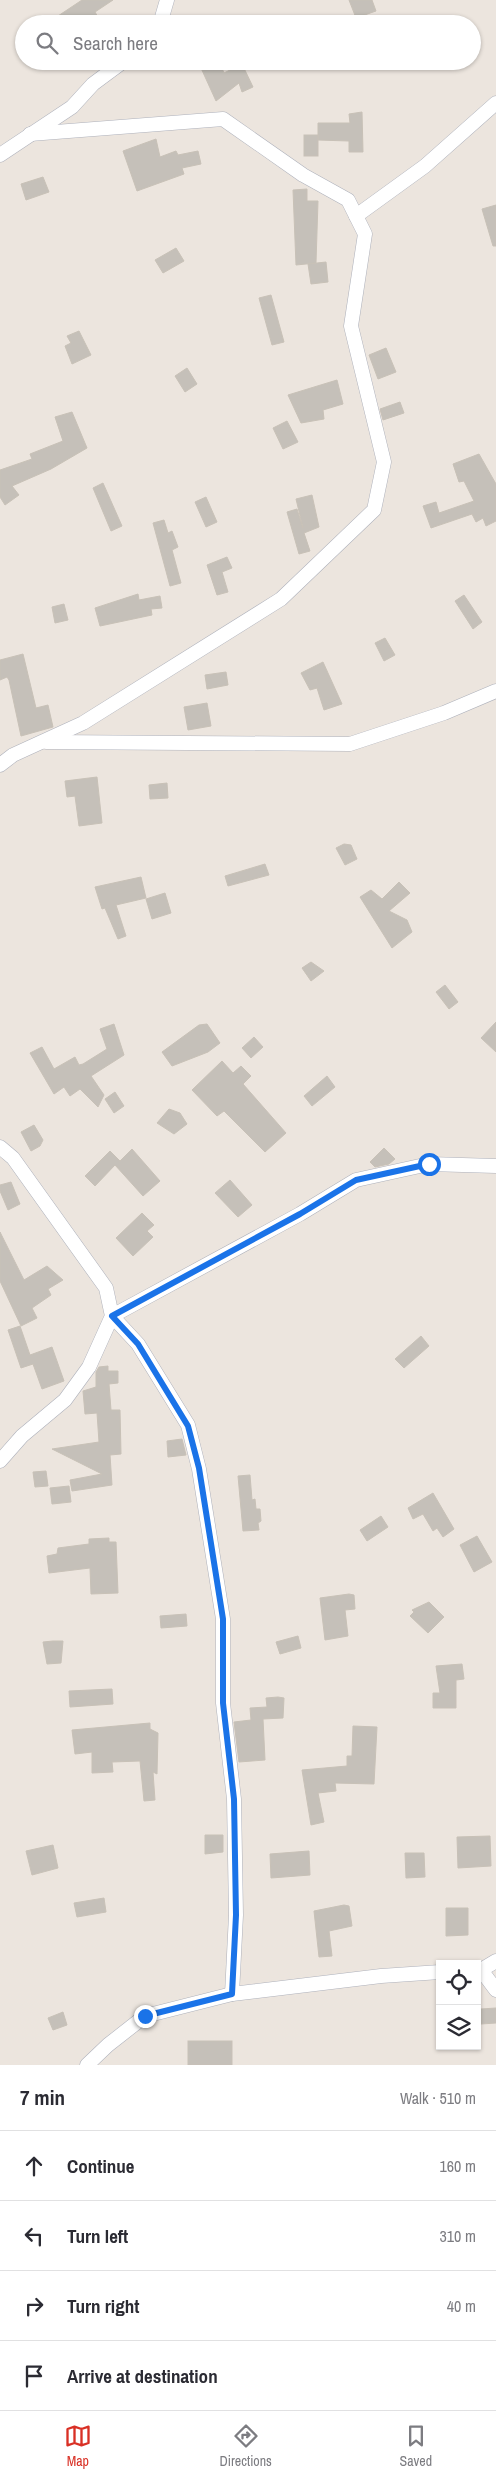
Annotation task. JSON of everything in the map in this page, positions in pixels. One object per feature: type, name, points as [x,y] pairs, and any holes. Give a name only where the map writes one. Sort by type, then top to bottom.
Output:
[{"type":"street","points":[[163,15],[167,0]]},
{"type":"street","points":[[0,155],[72,107],[93,84],[112,70]]},
{"type":"street","points":[[356,216],[425,166],[496,103]]},
{"type":"street","points":[[0,765],[12,755],[84,723],[281,600],[374,510],[384,462],[351,326],[365,234],[348,200],[303,175],[223,120],[30,134]]},
{"type":"street","points":[[42,742],[350,744],[444,713],[496,691]]},
{"type":"street","points":[[0,1147],[14,1158],[106,1288],[112,1316],[138,1344],[188,1426],[199,1468],[223,1619],[223,1703],[234,1799],[236,1915],[232,1994]]},
{"type":"street","points":[[0,1461],[22,1436],[65,1400],[89,1367],[112,1316],[300,1214],[356,1180],[429,1164],[496,1166]]},
{"type":"street","points":[[481,1969],[496,1960]]},
{"type":"street","points":[[481,1970],[496,1972]]},
{"type":"street","points":[[87,2065],[108,2045],[145,2016],[232,1994],[381,1976],[436,1972]]},
{"type":"street","points":[[481,1972],[496,1990]]},
{"type":"building","points":[[82,0],[113,0],[95,12],[97,15],[60,15]]},
{"type":"building","points":[[349,0],[372,0],[376,11],[365,15],[355,15]]},
{"type":"building","points":[[202,70],[223,70],[224,73],[230,70],[245,70],[253,87],[242,92],[239,83],[216,101]]},
{"type":"building","points":[[362,112],[363,152],[349,152],[349,141],[318,140],[318,123],[350,123],[349,114]]},
{"type":"building","points":[[304,135],[318,135],[318,156],[304,156]]},
{"type":"building","points":[[156,139],[160,157],[176,151],[178,155],[198,151],[201,164],[182,168],[184,174],[137,191],[123,151]]},
{"type":"building","points":[[43,177],[49,192],[26,200],[21,184]]},
{"type":"building","points":[[307,189],[307,201],[318,201],[316,263],[296,265],[293,190]]},
{"type":"building","points":[[496,205],[496,246],[493,246],[482,209]]},
{"type":"building","points":[[176,248],[184,261],[163,273],[155,260]]},
{"type":"building","points":[[326,262],[328,282],[311,284],[308,264]]},
{"type":"building","points":[[271,295],[284,342],[272,345],[259,298]]},
{"type":"building","points":[[79,331],[91,355],[72,364],[65,346],[71,343],[67,336]]},
{"type":"building","points":[[386,348],[396,372],[378,379],[369,355]]},
{"type":"building","points":[[187,368],[197,384],[185,392],[175,376]]},
{"type":"building","points":[[337,380],[343,404],[323,410],[324,419],[301,423],[288,395]]},
{"type":"building","points":[[400,402],[404,413],[383,420],[380,409]]},
{"type":"building","points":[[72,412],[87,448],[51,469],[12,486],[19,495],[5,505],[0,497],[0,470],[32,459],[30,454],[63,441],[55,417]]},
{"type":"building","points":[[287,421],[298,442],[283,449],[273,428]]},
{"type":"building","points":[[479,454],[496,484],[496,521],[486,526],[483,518],[476,522],[472,514],[431,528],[423,506],[436,502],[439,513],[474,501],[464,481],[459,482],[453,464]]},
{"type":"building","points":[[103,483],[122,526],[111,531],[93,488]]},
{"type":"building","points":[[312,495],[319,527],[304,533],[310,551],[299,554],[287,512],[297,509],[303,528],[296,499]]},
{"type":"building","points":[[206,497],[217,522],[206,527],[195,502]]},
{"type":"building","points":[[164,520],[168,533],[172,531],[178,547],[172,550],[181,583],[170,586],[153,523]]},
{"type":"building","points":[[227,557],[232,568],[222,572],[228,592],[217,595],[207,565]]},
{"type":"building","points":[[138,594],[139,600],[160,596],[162,608],[151,609],[152,615],[100,626],[95,608]]},
{"type":"building","points":[[464,595],[482,622],[473,629],[455,601]]},
{"type":"building","points":[[64,604],[68,620],[55,623],[52,607]]},
{"type":"building","points":[[385,638],[395,655],[384,661],[375,643]]},
{"type":"building","points":[[23,654],[36,708],[48,705],[53,727],[21,736],[9,680],[7,677],[0,680],[0,660]]},
{"type":"building","points":[[323,662],[342,704],[324,710],[317,688],[310,690],[301,673]]},
{"type":"building","points":[[226,672],[228,685],[207,689],[205,675]]},
{"type":"building","points":[[207,703],[211,726],[188,730],[184,707]]},
{"type":"building","points":[[97,777],[102,823],[79,826],[75,796],[67,797],[65,781]]},
{"type":"building","points":[[167,783],[168,798],[150,799],[149,785]]},
{"type":"building","points":[[344,844],[351,845],[357,859],[345,865],[336,848]]},
{"type":"building","points":[[265,864],[269,875],[228,886],[225,876]]},
{"type":"building","points":[[141,877],[146,898],[116,905],[126,936],[118,939],[105,908],[102,909],[95,887]]},
{"type":"building","points":[[399,882],[410,893],[389,911],[407,920],[412,932],[392,948],[360,897],[371,890],[382,899]]},
{"type":"building","points":[[165,893],[171,913],[152,919],[146,899]]},
{"type":"building","points":[[311,962],[324,971],[311,981],[302,968]]},
{"type":"building","points":[[445,985],[458,1002],[449,1009],[436,992]]},
{"type":"building","points":[[496,1022],[496,1052],[481,1038]]},
{"type":"building","points":[[114,1024],[124,1055],[91,1076],[104,1095],[98,1107],[80,1089],[70,1096],[64,1087],[54,1094],[30,1053],[42,1047],[54,1069],[75,1057],[79,1065],[83,1064],[107,1049],[100,1029]]},
{"type":"building","points":[[207,1024],[220,1043],[208,1052],[172,1066],[162,1052],[199,1025]]},
{"type":"building","points":[[254,1037],[263,1047],[251,1058],[242,1048]]},
{"type":"building","points":[[222,1061],[233,1073],[241,1066],[251,1076],[243,1084],[286,1133],[265,1152],[224,1111],[217,1116],[192,1090]]},
{"type":"building","points":[[327,1076],[335,1087],[312,1106],[304,1096]]},
{"type":"building","points":[[115,1092],[124,1106],[114,1113],[105,1099]]},
{"type":"building","points":[[169,1109],[180,1113],[187,1124],[174,1134],[157,1123]]},
{"type":"building","points":[[34,1125],[43,1140],[40,1146],[31,1151],[21,1132]]},
{"type":"building","points":[[384,1148],[395,1159],[389,1164],[375,1167],[370,1162]]},
{"type":"building","points":[[132,1149],[160,1181],[143,1196],[115,1165],[95,1186],[85,1176],[110,1151],[120,1161]]},
{"type":"building","points":[[230,1180],[252,1205],[238,1217],[215,1193]]},
{"type":"building","points":[[11,1182],[20,1204],[8,1210],[0,1191],[0,1185]]},
{"type":"building","points":[[142,1213],[154,1225],[147,1231],[153,1237],[133,1256],[116,1238]]},
{"type":"building","points":[[0,1232],[24,1280],[47,1266],[63,1280],[48,1289],[51,1295],[32,1308],[37,1318],[21,1326],[0,1281]]},
{"type":"building","points":[[20,1326],[30,1355],[52,1347],[64,1381],[42,1389],[33,1364],[21,1368],[8,1330]]},
{"type":"building","points":[[421,1336],[429,1346],[404,1368],[395,1359]]},
{"type":"building","points":[[108,1366],[108,1371],[118,1371],[118,1383],[109,1384],[111,1410],[120,1410],[121,1454],[110,1455],[112,1485],[72,1491],[70,1480],[102,1474],[52,1449],[99,1442],[97,1413],[85,1414],[83,1391],[96,1387],[96,1372],[99,1367]]},
{"type":"building","points":[[182,1439],[186,1455],[168,1457],[167,1441]]},
{"type":"building","points":[[46,1471],[48,1486],[35,1487],[33,1472]]},
{"type":"building","points":[[250,1475],[252,1500],[255,1499],[256,1509],[260,1509],[261,1521],[258,1523],[259,1530],[243,1531],[238,1476]]},
{"type":"building","points":[[69,1486],[71,1502],[52,1504],[50,1488]]},
{"type":"building","points":[[433,1493],[454,1529],[443,1537],[437,1528],[433,1531],[423,1514],[413,1519],[408,1508]]},
{"type":"building","points":[[381,1516],[388,1527],[367,1541],[360,1530]]},
{"type":"building","points":[[477,1536],[492,1562],[474,1572],[460,1545]]},
{"type":"building","points":[[109,1538],[109,1542],[116,1542],[118,1593],[91,1594],[90,1568],[49,1573],[47,1556],[57,1554],[58,1548],[89,1544],[89,1539]]},
{"type":"building","points":[[354,1595],[355,1609],[345,1610],[348,1636],[325,1640],[320,1598]]},
{"type":"building","points":[[429,1602],[444,1617],[428,1633],[410,1616],[414,1612],[412,1610]]},
{"type":"building","points":[[186,1614],[187,1626],[161,1628],[160,1616]]},
{"type":"building","points":[[298,1636],[301,1648],[280,1654],[276,1642]]},
{"type":"building","points":[[63,1641],[61,1663],[47,1664],[43,1642]]},
{"type":"building","points":[[462,1664],[464,1679],[456,1680],[456,1708],[433,1708],[433,1693],[440,1693],[436,1666]]},
{"type":"building","points":[[112,1689],[113,1704],[70,1707],[69,1691]]},
{"type":"building","points":[[266,1698],[284,1698],[283,1718],[263,1719],[265,1760],[239,1762],[234,1722],[251,1720],[250,1708],[267,1707]]},
{"type":"building","points":[[150,1723],[150,1729],[158,1733],[157,1774],[153,1772],[155,1800],[144,1801],[140,1761],[112,1762],[113,1772],[92,1773],[92,1752],[75,1754],[72,1730]]},
{"type":"building","points":[[353,1726],[377,1727],[374,1784],[335,1783],[336,1791],[318,1793],[324,1822],[311,1825],[302,1770],[347,1766],[347,1756],[352,1756]]},
{"type":"building","points":[[205,1835],[223,1835],[223,1852],[205,1854]]},
{"type":"building","points":[[490,1836],[491,1866],[458,1868],[457,1837]]},
{"type":"building","points":[[53,1845],[58,1868],[32,1875],[26,1851]]},
{"type":"building","points":[[309,1851],[310,1875],[271,1878],[270,1854]]},
{"type":"building","points":[[405,1853],[424,1853],[425,1877],[406,1878]]},
{"type":"building","points":[[104,1898],[106,1912],[77,1917],[74,1903]]},
{"type":"building","points":[[344,1905],[349,1906],[352,1926],[329,1931],[332,1956],[319,1957],[314,1911]]},
{"type":"building","points":[[446,1908],[468,1908],[468,1935],[446,1936]]},
{"type":"building","points":[[496,2008],[496,2023],[481,2024],[481,2009]]},
{"type":"building","points":[[63,2012],[67,2025],[53,2030],[48,2018]]},
{"type":"building","points":[[188,2041],[232,2041],[232,2065],[188,2065]]},
{"type":"route","points":[[145,2016],[232,1994],[236,1915],[234,1799],[223,1703],[223,1619],[211,1554],[199,1468],[188,1426],[138,1344],[112,1316],[187,1273],[300,1214],[356,1180],[429,1164]]}]
